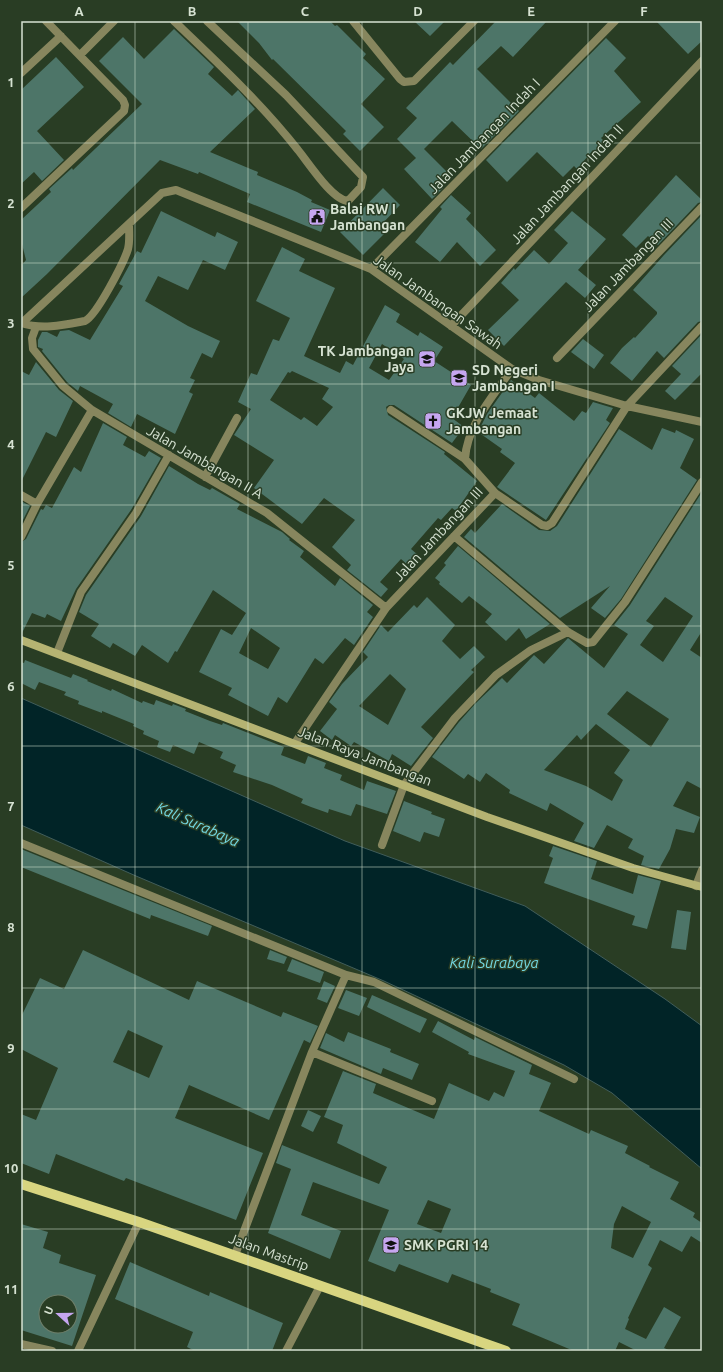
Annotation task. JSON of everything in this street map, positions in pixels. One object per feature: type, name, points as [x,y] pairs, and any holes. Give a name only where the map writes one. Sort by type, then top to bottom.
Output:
[{"type":"main road","name":"Jalan Raya Jambangan","points":[[21,640],[487,817],[633,868],[699,887]]},
{"type":"main road","name":"Jalan Mastrip","points":[[21,1184],[235,1255],[506,1351]]},
{"type":"street","points":[[21,208],[124,109],[123,100],[46,21]]},
{"type":"street","points":[[80,55],[114,21]]},
{"type":"street","points":[[174,21],[256,100],[321,180],[338,198],[348,200],[361,187],[363,178],[286,95],[207,21]]},
{"type":"street","points":[[353,21],[400,79],[409,82],[414,81],[474,21]]},
{"type":"street","name":"Jalan Jambangan Indah I","points":[[371,269],[615,21]]},
{"type":"street","points":[[21,73],[61,36]]},
{"type":"street","name":"Jalan Jambangan Indah II","points":[[452,326],[702,61]]},
{"type":"street","name":"Jalan Jambangan Sawah","points":[[21,323],[162,193],[167,190],[181,191],[371,269],[512,369],[539,380],[627,406],[701,421]]},
{"type":"street","name":"Jalan Jambangan III","points":[[557,358],[702,207]]},
{"type":"street","name":"Jalan Jambangan Sawah","points":[[21,323],[36,327],[57,326],[90,318],[99,307],[128,249],[129,224]]},
{"type":"street","name":"Jalan Jambangan III","points":[[295,743],[386,608],[495,493],[542,525],[547,526],[552,523],[627,406],[702,326]]},
{"type":"street","name":"Jalan Jambangan II A","points":[[36,327],[32,338],[34,349],[63,386],[92,410],[267,513],[386,608]]},
{"type":"street","points":[[465,460],[465,451],[476,422],[512,369]]},
{"type":"street","points":[[21,537],[36,504],[92,410]]},
{"type":"street","points":[[391,410],[465,460],[495,493]]},
{"type":"street","points":[[205,476],[237,418]]},
{"type":"street","points":[[57,653],[81,592],[136,513],[169,456]]},
{"type":"street","points":[[454,536],[568,632],[587,643],[593,642],[625,602],[702,482]]},
{"type":"street","points":[[21,495],[36,504]]},
{"type":"street","points":[[382,845],[404,785],[454,718],[496,675],[531,650],[568,632]]},
{"type":"street","points":[[21,843],[346,975],[374,982],[574,1079]]},
{"type":"street","points":[[699,887],[702,870]]},
{"type":"street","points":[[235,1255],[312,1052],[346,975]]},
{"type":"street","points":[[312,1052],[432,1101]]},
{"type":"street","points":[[78,1351],[139,1222]]},
{"type":"street","points":[[286,1351],[320,1286]]},
{"type":"street","points":[[21,1344],[52,1351]]},
{"type":"water","name":"Kali Surabaya","points":[[21,698],[345,841],[525,906],[665,999],[702,1026],[702,1169],[612,1093],[564,1065],[384,981],[136,876],[21,825]]},
{"type":"building","points":[[237,21],[330,21],[335,26],[337,25],[366,54],[363,58],[385,79],[361,104],[384,127],[360,151],[343,134],[346,131],[273,59],[272,60],[259,43]]},
{"type":"building","points":[[414,21],[445,21],[430,36]]},
{"type":"building","points":[[496,21],[547,21],[513,57],[501,46],[477,69],[519,111],[481,149],[452,121],[424,149],[448,173],[437,184],[443,188],[432,199],[404,169],[416,158],[397,139],[417,118],[406,108],[450,62],[453,65]]},
{"type":"building","points":[[656,21],[702,21],[702,41],[688,54]]},
{"type":"building","points":[[174,29],[214,67],[208,74],[232,96],[238,90],[255,109],[210,152],[258,172],[257,175],[297,192],[312,200],[311,202],[330,210],[321,232],[247,202],[250,194],[199,172],[198,174],[160,160],[47,274],[21,298],[21,266],[26,260],[21,240],[21,220],[51,192],[49,189],[72,168],[73,170],[142,104],[99,61],[123,37],[144,59]]},
{"type":"building","points":[[606,38],[626,58],[614,71],[641,102],[601,138],[604,141],[594,152],[593,150],[577,169],[574,166],[563,177],[537,152],[507,182],[486,160]]},
{"type":"building","points":[[56,57],[84,87],[37,131],[64,160],[42,181],[34,172],[21,184],[21,90]]},
{"type":"building","points":[[676,175],[702,200],[702,202],[698,203],[658,245],[648,236],[636,248],[622,235]]},
{"type":"building","points":[[383,188],[400,205],[381,225],[387,231],[363,255],[340,232]]},
{"type":"building","points":[[451,195],[471,213],[466,219],[496,250],[480,266],[457,242],[440,262],[415,242],[442,209],[440,207]]},
{"type":"building","points":[[161,211],[215,237],[217,232],[238,242],[225,270],[203,260],[188,290],[158,276],[145,301],[188,326],[220,341],[212,358],[202,353],[190,378],[195,380],[189,392],[193,394],[175,434],[137,414],[131,427],[108,413],[113,404],[80,386],[78,391],[67,382],[42,351],[43,349],[38,347],[38,340],[42,332],[47,332],[57,337],[60,331],[69,330],[90,340],[123,286],[119,284],[137,251],[141,253]]},
{"type":"building","points":[[572,211],[606,239],[578,270],[596,285],[585,298],[566,282],[504,346],[488,330],[519,300],[501,283],[514,268],[515,270],[534,250],[549,264],[568,243],[554,230]]},
{"type":"building","points":[[702,215],[702,321],[698,322],[664,358],[657,351],[632,381],[610,363],[622,348],[634,337],[635,338],[657,314],[657,312],[633,290]]},
{"type":"building","points":[[282,247],[305,259],[299,271],[335,288],[304,356],[340,373],[346,361],[353,365],[385,305],[400,314],[396,322],[418,336],[420,332],[443,347],[434,361],[471,385],[452,418],[464,427],[452,443],[394,405],[389,405],[386,407],[388,415],[445,452],[444,454],[477,481],[456,511],[452,508],[441,520],[438,518],[411,549],[418,555],[409,566],[401,559],[380,582],[388,589],[381,597],[347,570],[351,565],[332,547],[355,520],[324,498],[302,524],[254,488],[274,460],[234,435],[251,409],[238,402],[251,373],[257,375],[273,339],[279,341],[290,318],[256,301]],"holes":[[[382,344],[404,359],[389,380],[369,368]],[[292,371],[329,388],[322,399],[333,407],[317,426],[304,417],[301,420],[270,400],[288,372],[290,373]]]},
{"type":"building","points":[[702,334],[702,373],[675,400],[665,391],[681,374],[672,366]]},
{"type":"building","points":[[583,339],[604,355],[594,369],[571,352]]},
{"type":"building","points":[[36,362],[59,390],[73,401],[56,437],[46,432],[21,482],[21,371],[29,375]]},
{"type":"building","points":[[511,380],[535,398],[539,393],[574,421],[582,411],[586,413],[593,402],[613,408],[606,420],[610,423],[546,520],[497,487],[515,463],[500,452],[502,449],[478,432],[487,414]]},
{"type":"building","points":[[103,423],[127,437],[123,445],[145,457],[149,451],[161,458],[131,510],[76,589],[61,621],[47,614],[45,618],[32,613],[21,635],[21,542],[26,539],[41,509],[43,510],[46,505],[52,508],[74,467],[81,472]]},
{"type":"building","points":[[662,428],[675,433],[676,430],[694,439],[680,468],[697,480],[621,599],[605,618],[591,608],[610,586],[560,618],[464,537],[471,529],[475,533],[502,504],[539,530],[550,531],[557,526],[619,429],[652,450]]},
{"type":"building","points":[[169,466],[198,484],[210,490],[212,488],[240,504],[237,509],[282,532],[290,539],[289,540],[304,551],[300,557],[335,586],[340,578],[373,605],[367,612],[373,617],[354,645],[345,638],[323,664],[315,658],[287,703],[278,697],[268,716],[228,695],[232,688],[199,672],[221,629],[232,635],[246,613],[213,590],[177,652],[175,651],[168,663],[142,645],[135,656],[113,643],[110,648],[91,636],[99,624],[79,612],[86,595],[141,516]],"holes":[[[251,628],[280,648],[268,669],[239,653]]]},
{"type":"building","points":[[702,492],[702,631],[690,650],[702,658],[702,789],[687,781],[673,806],[700,817],[694,833],[676,829],[670,849],[659,869],[641,865],[644,856],[628,848],[633,839],[607,825],[594,848],[574,841],[584,823],[550,803],[547,811],[509,793],[510,790],[486,773],[480,782],[468,774],[464,779],[432,757],[476,703],[502,678],[507,683],[534,655],[544,664],[568,638],[604,668],[628,634],[614,625],[630,605]],"holes":[[[665,597],[693,616],[663,662],[640,645],[654,626],[646,621]],[[627,691],[669,719],[651,747],[607,714]],[[596,724],[630,750],[614,773],[623,780],[612,801],[586,786],[544,770],[577,735],[581,740]]]},
{"type":"building","points":[[21,501],[30,506],[21,524]]},
{"type":"building","points":[[458,546],[550,624],[526,639],[519,628],[506,641],[485,622],[492,614],[469,596],[462,603],[439,584],[440,582],[435,578],[446,565],[444,563]]},
{"type":"building","points":[[427,597],[455,625],[442,641],[460,659],[474,646],[485,657],[471,670],[474,672],[421,727],[433,738],[411,766],[392,754],[389,761],[354,742],[351,746],[335,735],[332,740],[320,731],[337,709],[329,702],[342,684],[368,657],[363,652],[381,625],[388,632],[414,605],[417,608]],"holes":[[[390,674],[406,689],[388,725],[359,706]]]},
{"type":"building","points":[[25,660],[71,678],[73,674],[111,691],[112,689],[142,703],[143,701],[154,705],[156,700],[172,706],[173,704],[186,709],[185,711],[210,721],[222,725],[223,723],[284,747],[281,755],[305,764],[308,756],[326,763],[324,768],[342,775],[340,780],[364,790],[367,781],[396,791],[387,814],[356,804],[351,816],[329,809],[328,813],[311,807],[301,803],[303,799],[272,785],[233,772],[236,765],[220,758],[223,752],[199,742],[194,754],[173,745],[170,752],[157,747],[159,741],[143,734],[144,731],[133,726],[134,724],[102,711],[102,713],[78,704],[79,701],[64,695],[66,692],[39,682],[35,690],[21,683],[21,662],[24,663]]},
{"type":"building","points":[[404,801],[445,819],[439,837],[424,832],[420,842],[393,831]]},
{"type":"building","points":[[553,846],[597,861],[591,879],[633,894],[638,875],[661,881],[647,929],[632,925],[635,916],[544,883],[553,858],[549,856]]},
{"type":"building","points":[[21,849],[212,926],[208,936],[151,915],[150,919],[21,867]]},
{"type":"building","points":[[677,910],[691,912],[686,950],[671,948]]},
{"type":"building","points":[[83,950],[189,1000],[197,981],[281,1017],[283,1012],[318,1026],[310,1043],[304,1040],[269,1120],[189,1085],[175,1118],[263,1153],[236,1220],[126,1178],[124,1181],[56,1154],[49,1174],[21,1163],[21,1114],[36,1120],[58,1068],[21,1049],[21,1017],[40,978],[64,989]],"holes":[[[128,1030],[163,1046],[149,1078],[113,1062]]]},
{"type":"building","points":[[270,950],[287,957],[284,964],[267,959]]},
{"type":"building","points":[[292,959],[324,972],[320,983],[287,971]]},
{"type":"building","points":[[324,981],[335,986],[327,1003],[317,999]]},
{"type":"building","points":[[346,990],[367,998],[359,1016],[338,1008]]},
{"type":"building","points":[[372,995],[427,1019],[420,1033],[367,1007]]},
{"type":"building","points":[[438,1021],[474,1040],[475,1037],[532,1065],[529,1074],[551,1083],[539,1111],[589,1134],[591,1130],[628,1146],[625,1153],[679,1182],[670,1199],[695,1213],[693,1217],[702,1223],[702,1243],[691,1236],[682,1252],[660,1240],[648,1265],[652,1268],[628,1318],[629,1319],[625,1329],[646,1339],[664,1307],[681,1317],[664,1348],[671,1351],[637,1351],[619,1342],[615,1351],[574,1351],[512,1325],[520,1304],[490,1292],[491,1289],[452,1274],[448,1283],[399,1264],[395,1272],[368,1261],[389,1210],[313,1182],[301,1215],[341,1231],[330,1259],[268,1233],[291,1169],[276,1163],[282,1145],[379,1184],[387,1167],[337,1143],[343,1125],[324,1117],[343,1071],[376,1084],[373,1093],[434,1119],[449,1083],[489,1101],[494,1092],[504,1097],[515,1071],[468,1054],[469,1052],[432,1032]],"holes":[[[428,1200],[451,1209],[441,1233],[417,1224]],[[622,1206],[651,1222],[633,1258],[611,1248],[614,1224]]]},
{"type":"building","points":[[348,1032],[391,1049],[390,1052],[419,1064],[412,1080],[383,1068],[381,1074],[320,1048],[326,1033],[344,1042]]},
{"type":"building","points":[[308,1110],[321,1116],[313,1132],[301,1126]]},
{"type":"building","points":[[21,1224],[48,1232],[43,1248],[61,1255],[59,1263],[96,1275],[78,1328],[78,1294],[38,1294],[38,1334],[76,1334],[72,1346],[21,1330]]},
{"type":"building","points":[[130,1262],[209,1296],[210,1292],[283,1323],[272,1351],[195,1351],[187,1347],[193,1332],[115,1299]]},
{"type":"place","name":"Balai RW I Jambangan","points":[[317,217]]},
{"type":"place","name":"TK Jambangan Jaya","points":[[427,359]]},
{"type":"place","name":"SD Negeri Jambangan I","points":[[459,378]]},
{"type":"place","name":"GKJW Jemaat Jambangan","points":[[433,421]]},
{"type":"place","name":"SMK PGRI 14","points":[[391,1245]]}]
